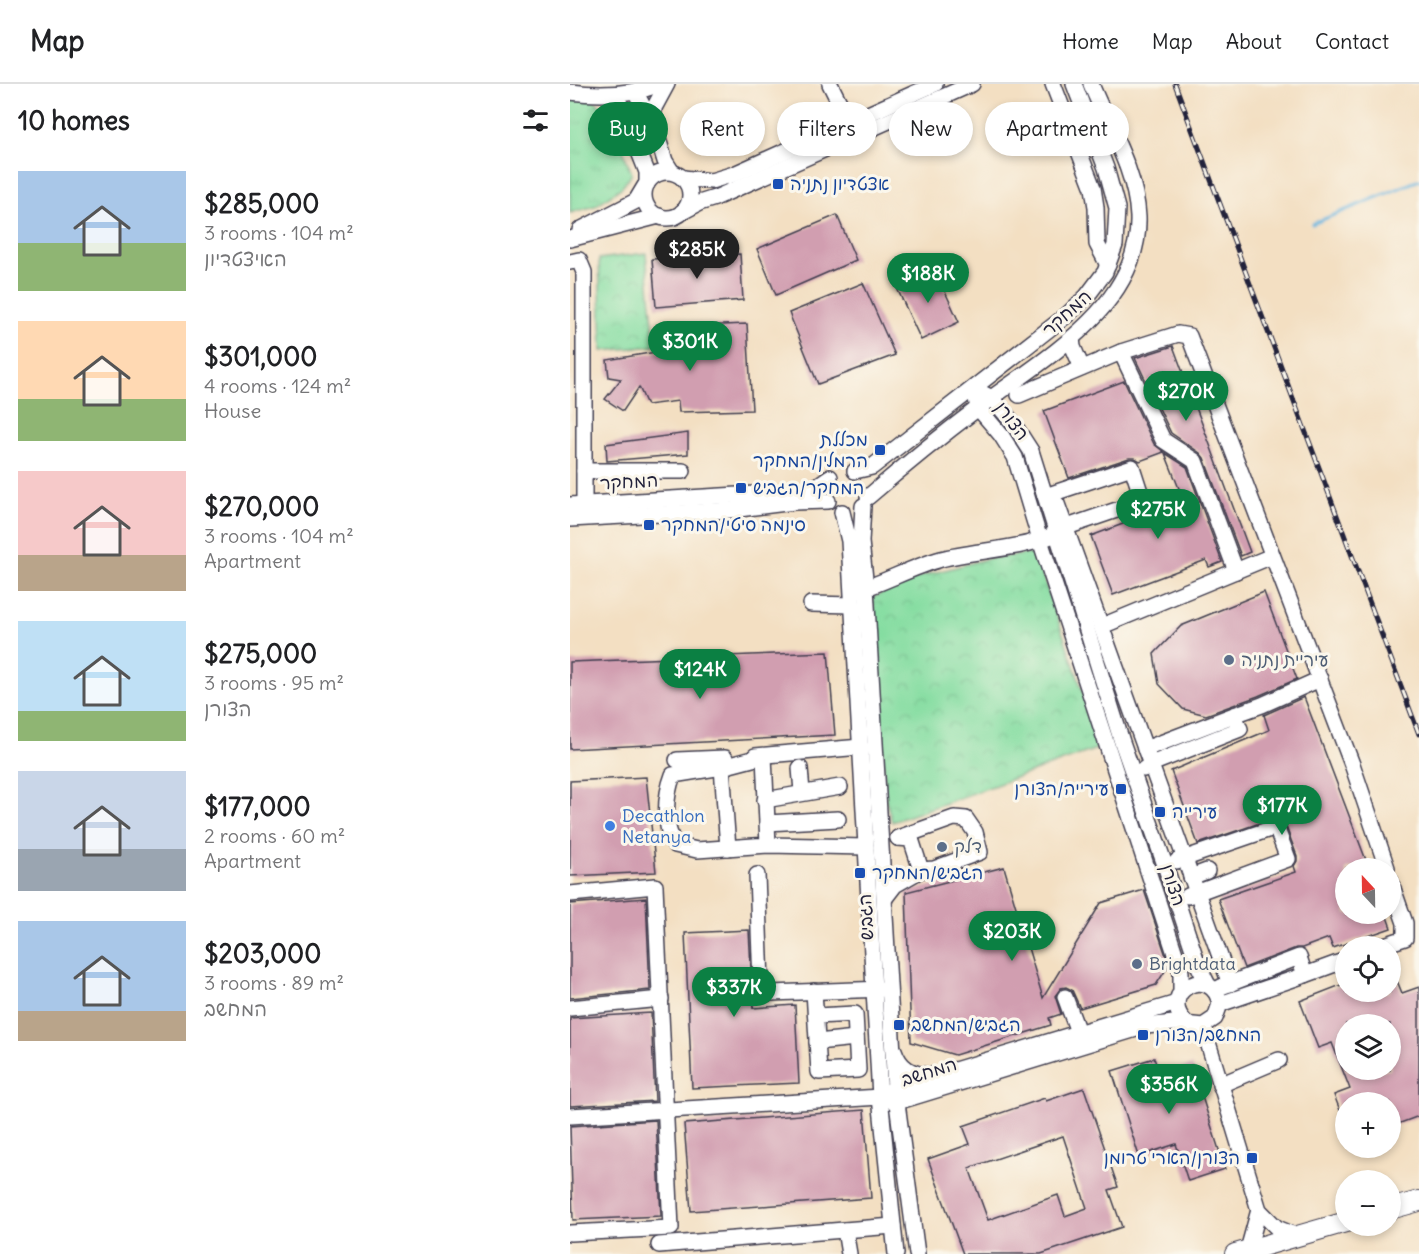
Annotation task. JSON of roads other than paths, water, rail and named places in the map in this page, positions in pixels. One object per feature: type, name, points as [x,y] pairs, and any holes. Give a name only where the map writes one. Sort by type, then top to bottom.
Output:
[{"type":"main road","points":[[1401,1206],[1419,1202]]},
{"type":"main road","points":[[1241,1252],[1335,1225]]},
{"type":"street","points":[[570,92],[595,95],[616,94],[635,92],[661,84]]},
{"type":"street","points":[[657,102],[667,84]]},
{"type":"street","points":[[830,84],[839,102]]},
{"type":"street","points":[[570,234],[636,201],[646,185],[657,174],[678,175],[711,182],[734,174],[935,84]]},
{"type":"street","points":[[616,94],[647,172],[644,198],[646,205],[658,216],[669,218],[972,84]]},
{"type":"street","points":[[1053,84],[1093,188],[1097,244],[1108,265]]},
{"type":"street","points":[[855,471],[866,479],[869,490],[866,501],[853,512],[836,510],[828,501],[825,489],[830,477],[842,470],[855,471],[872,467],[1077,306],[1098,284],[1115,245],[1117,208],[1106,168],[1074,84]]},
{"type":"street","name":"המחקר","points":[[866,501],[978,408],[1072,338],[1100,311],[1120,285],[1132,259],[1137,231],[1137,204],[1120,151],[1091,84]]},
{"type":"street","points":[[635,92],[640,102]]},
{"type":"street","points":[[663,156],[689,189],[687,207],[682,212]]},
{"type":"street","points":[[570,239],[658,216]]},
{"type":"street","points":[[570,262],[579,260],[584,272],[584,471],[577,504]]},
{"type":"street","points":[[1019,395],[1121,352],[1178,334],[1189,336],[1353,767],[1384,858]]},
{"type":"street","points":[[1072,338],[1073,347],[1082,368]]},
{"type":"street","points":[[1121,352],[1163,440],[1195,461],[1236,571]]},
{"type":"street","name":"הצורן","points":[[974,389],[992,398],[1013,423],[1031,451],[1062,531],[1115,745],[1180,972],[1179,997]]},
{"type":"street","name":"הצורן","points":[[974,389],[978,408],[1015,457],[1040,540],[1115,745],[1134,775],[1198,965],[1214,993]]},
{"type":"street","points":[[811,604],[857,595],[942,559],[1040,540],[1143,501],[1132,467],[1049,495]]},
{"type":"street","points":[[584,471],[683,471]]},
{"type":"street","name":"המחקר","points":[[577,504],[804,491],[814,488],[830,477]]},
{"type":"street","name":"המחקר","points":[[570,519],[730,510],[795,502],[828,501]]},
{"type":"street","name":"הגביש","points":[[866,501],[857,595],[866,847],[882,989],[893,1046],[896,1095],[917,1254]]},
{"type":"street","name":"הגביש","points":[[842,512],[857,595],[881,826],[885,898],[880,1097],[896,1254]]},
{"type":"street","points":[[1062,531],[1102,626],[1230,984]]},
{"type":"street","points":[[1102,626],[1272,556]]},
{"type":"street","points":[[1145,749],[1262,705],[1320,679]]},
{"type":"street","points":[[1134,775],[1151,764],[1240,729],[1234,715]]},
{"type":"street","points":[[677,760],[764,756],[861,747]]},
{"type":"street","points":[[764,756],[722,767],[673,775],[667,790],[669,835],[675,845],[697,850],[768,845],[866,847]]},
{"type":"street","points":[[764,756],[768,845]]},
{"type":"street","points":[[722,767],[728,848]]},
{"type":"street","points":[[801,768],[802,792]]},
{"type":"street","points":[[765,800],[840,787]]},
{"type":"street","points":[[885,898],[895,885],[921,870],[934,870],[980,852],[975,832],[966,819],[954,818],[898,838]]},
{"type":"street","points":[[767,824],[838,819]]},
{"type":"street","points":[[881,826],[898,838],[911,839],[921,870]]},
{"type":"street","points":[[1165,865],[1275,827],[1288,859],[1176,900]]},
{"type":"street","points":[[1191,877],[1207,871]]},
{"type":"street","points":[[757,875],[760,983],[770,993],[882,989]]},
{"type":"street","points":[[570,894],[655,886],[671,1228],[570,1233]]},
{"type":"street","points":[[1401,912],[1405,923],[1405,938],[1401,939]]},
{"type":"street","points":[[1214,993],[1230,984],[1299,957],[1305,975]]},
{"type":"street","points":[[1214,993],[1215,1018],[1203,1026],[1186,1023],[1177,1010],[1179,997],[1193,984],[1200,983],[1214,993],[1305,975],[1335,964]]},
{"type":"street","points":[[814,991],[819,1072],[858,1070],[855,1014],[816,1016]]},
{"type":"street","points":[[1065,997],[1078,1032]]},
{"type":"street","name":"המחשב","points":[[896,1095],[939,1076],[1179,997]]},
{"type":"street","points":[[570,1008],[661,999]]},
{"type":"street","name":"המחשב","points":[[570,1116],[896,1095],[1146,1026],[1186,1023]]},
{"type":"street","points":[[1203,1026],[1259,1210],[1277,1228],[1297,1236]]},
{"type":"street","points":[[817,1042],[856,1038]]},
{"type":"street","points":[[893,1046],[899,1062],[909,1071],[920,1075],[939,1076]]},
{"type":"street","points":[[1220,1085],[1279,1060]]},
{"type":"street","points":[[1241,1252],[1259,1210]]},
{"type":"street","points":[[659,1245],[893,1226]]},
{"type":"street","points":[[845,1230],[849,1254]]},
{"type":"waterway","points":[[1312,224],[1419,180]]},
{"type":"railway","points":[[1175,84],[1419,734]]},
{"type":"place","name":"אצטדיון נתניה","points":[[778,184]]},
{"type":"place","name":"מכללת הרמלין/המחקר","points":[[880,450]]},
{"type":"place","name":"המחקר/הגביש","points":[[741,488]]},
{"type":"place","name":"סינמה סיטי/המחקר","points":[[649,525]]},
{"type":"place","name":"עיריית נתניה","points":[[1229,660]]},
{"type":"place","name":"עירייה/הצורן","points":[[1121,789]]},
{"type":"place","name":"עירייה","points":[[1160,812]]},
{"type":"place","name":"Decathlon Netanya","points":[[610,826]]},
{"type":"place","name":"דלק","points":[[942,847]]},
{"type":"place","name":"הגביש/המחקר","points":[[860,873]]},
{"type":"place","name":"Brightdata","points":[[1137,964]]},
{"type":"place","name":"הגביש/המחשב","points":[[899,1025]]},
{"type":"place","name":"המחשב/הצורן","points":[[1143,1035]]},
{"type":"place","name":"הצורן/הארי טרומן","points":[[1252,1158]]}]
